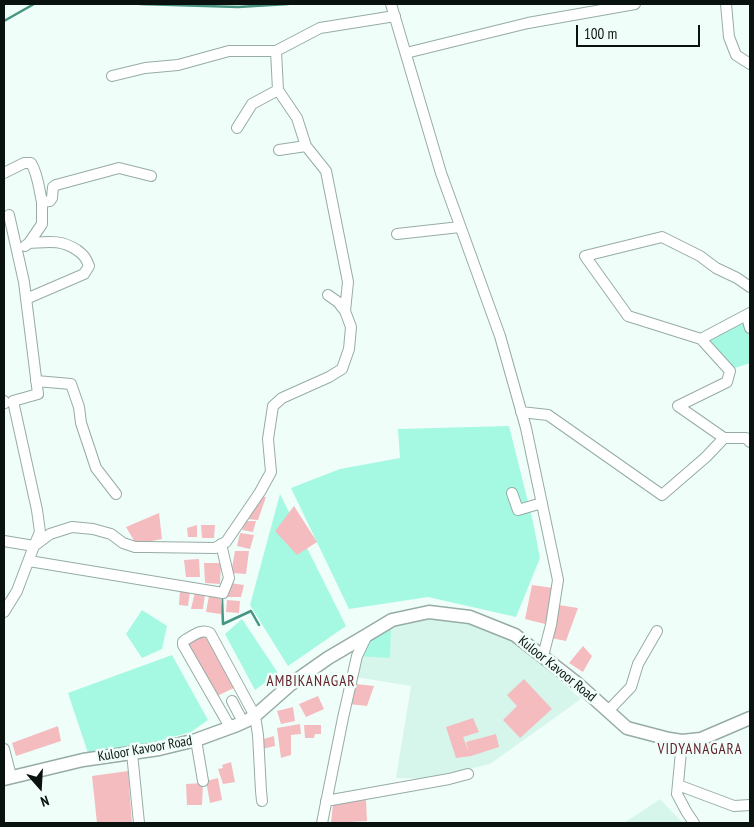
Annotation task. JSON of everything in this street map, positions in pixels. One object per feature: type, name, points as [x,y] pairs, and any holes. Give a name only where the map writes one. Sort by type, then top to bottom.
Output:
[{"type":"main road","name":"Kuloor Kavoor Road","points":[[7,778],[83,760],[159,749],[196,740],[243,722],[255,716],[269,705],[291,684],[366,634],[392,620],[429,612],[470,617],[515,635],[578,684],[627,728],[682,741],[701,739],[750,718]]},
{"type":"street","points":[[391,4],[441,173],[500,336],[526,428],[558,580],[551,625],[543,656]]},
{"type":"street","points":[[406,53],[528,22],[636,4]]},
{"type":"street","points":[[726,4],[729,36],[736,55],[750,64]]},
{"type":"street","points":[[112,76],[145,68],[178,65],[229,50],[276,51],[320,28],[395,16]]},
{"type":"street","points":[[276,51],[278,90],[297,118],[306,146],[326,172],[348,282],[345,311]]},
{"type":"street","points":[[237,128],[252,104],[278,90]]},
{"type":"street","points":[[279,150],[306,146]]},
{"type":"street","points":[[4,173],[31,163],[42,202],[42,224],[29,243],[18,253]]},
{"type":"street","points":[[42,202],[50,201],[53,188],[56,185],[101,172],[119,168],[150,176]]},
{"type":"street","points":[[4,612],[17,591],[40,532],[37,510],[6,402],[38,394],[24,282],[8,215]]},
{"type":"street","points":[[397,234],[460,227]]},
{"type":"street","points":[[750,288],[700,256],[662,237],[586,256],[628,316],[701,339],[730,371],[727,382],[678,406],[724,438],[746,438],[750,442]]},
{"type":"street","points":[[26,299],[84,274],[89,266],[86,256],[68,244],[56,242],[29,243]]},
{"type":"street","points":[[4,541],[34,546],[50,534],[72,527],[93,529],[111,534],[124,543],[135,547],[215,548],[226,542],[271,472],[268,438],[273,406],[282,398],[329,378],[342,369],[349,349],[351,327],[345,311],[338,302],[328,295]]},
{"type":"street","points":[[701,339],[750,314]]},
{"type":"street","points":[[750,314],[748,321],[750,328]]},
{"type":"street","points":[[36,381],[71,384],[81,423],[96,468],[116,494]]},
{"type":"street","points":[[521,412],[548,415],[662,495],[724,438]]},
{"type":"street","points":[[512,493],[518,510],[542,503]]},
{"type":"street","points":[[29,561],[223,593],[229,578],[222,544]]},
{"type":"street","points":[[230,727],[183,645],[185,640],[202,631],[210,633],[255,716],[262,801]]},
{"type":"street","points":[[608,710],[631,687],[638,664],[657,631]]},
{"type":"street","points":[[322,823],[343,718],[358,656],[366,634]]},
{"type":"street","points":[[232,701],[243,722]]},
{"type":"street","points":[[196,740],[203,781]]},
{"type":"street","points":[[682,741],[677,794],[694,823]]},
{"type":"street","points":[[4,749],[7,778]]},
{"type":"street","points":[[132,753],[140,823]]},
{"type":"street","points":[[326,801],[450,779],[468,774]]},
{"type":"street","points":[[678,785],[734,806],[750,805]]},
{"type":"shaded area","points":[[413,617],[470,619],[523,647],[581,699],[490,764],[427,779],[396,778],[411,686],[355,677],[357,656],[391,624]]},
{"type":"shaded area","points":[[660,799],[683,823],[624,823]]},
{"type":"green space","points":[[745,323],[750,335],[750,363],[732,369],[706,338]]},
{"type":"green space","points":[[509,426],[540,558],[516,617],[428,597],[349,609],[291,488],[340,469],[400,458],[398,429]]},
{"type":"green space","points":[[280,494],[346,626],[288,666],[250,605]]},
{"type":"green space","points":[[142,610],[167,626],[162,649],[142,658],[126,634]]},
{"type":"green space","points":[[242,619],[278,673],[255,690],[225,634]]},
{"type":"green space","points":[[391,624],[390,658],[358,656],[368,638]]},
{"type":"green space","points":[[172,655],[208,720],[191,732],[151,743],[88,753],[68,693]]},
{"type":"building","points":[[260,496],[266,497],[258,520],[246,519]]},
{"type":"building","points":[[294,506],[317,542],[297,555],[275,531]]},
{"type":"building","points":[[159,513],[162,539],[136,544],[126,527]]},
{"type":"building","points":[[246,521],[256,521],[253,532],[242,530]]},
{"type":"building","points":[[197,525],[197,537],[188,537],[187,528]]},
{"type":"building","points":[[201,525],[215,525],[214,538],[202,538]]},
{"type":"building","points":[[240,533],[254,535],[250,549],[237,546]]},
{"type":"building","points":[[235,551],[249,551],[246,574],[231,573]]},
{"type":"building","points":[[199,559],[200,577],[186,577],[184,560]]},
{"type":"building","points":[[204,563],[221,563],[220,584],[205,583]]},
{"type":"building","points":[[230,583],[244,585],[241,597],[224,597]]},
{"type":"building","points":[[532,585],[554,588],[545,624],[525,619]]},
{"type":"building","points":[[180,590],[190,591],[188,606],[179,605]]},
{"type":"building","points":[[195,592],[205,594],[203,609],[191,609]]},
{"type":"building","points":[[209,596],[222,599],[221,614],[206,612]]},
{"type":"building","points":[[227,600],[240,601],[239,613],[226,612]]},
{"type":"building","points":[[559,605],[578,608],[566,641],[551,638]]},
{"type":"building","points":[[203,633],[236,687],[215,697],[185,642]]},
{"type":"building","points":[[583,646],[592,656],[583,672],[569,663]]},
{"type":"building","points":[[524,679],[552,709],[520,738],[503,720],[517,706],[507,695]]},
{"type":"building","points":[[356,684],[374,686],[367,706],[349,704]]},
{"type":"building","points":[[318,696],[324,709],[306,717],[299,704]]},
{"type":"building","points":[[293,707],[295,721],[281,724],[277,711]]},
{"type":"building","points":[[473,718],[479,732],[463,737],[469,752],[466,742],[496,734],[499,747],[471,756],[456,758],[446,727]]},
{"type":"building","points":[[300,724],[301,734],[291,735],[291,755],[281,758],[277,728]]},
{"type":"building","points":[[304,725],[321,725],[321,734],[315,734],[314,738],[305,738]]},
{"type":"building","points":[[58,726],[61,741],[16,756],[12,743]]},
{"type":"building","points":[[274,736],[275,746],[262,749],[260,740]]},
{"type":"building","points":[[231,762],[235,782],[223,784],[218,769],[223,768],[222,765]]},
{"type":"building","points":[[128,771],[132,823],[97,823],[92,776]]},
{"type":"building","points":[[218,778],[222,800],[210,803],[206,781]]},
{"type":"building","points":[[203,783],[202,805],[187,805],[186,784]]},
{"type":"building","points":[[366,800],[367,821],[331,823],[333,804]]},
{"type":"waterway","points":[[4,21],[34,4]]},
{"type":"waterway","points":[[140,4],[238,7],[288,4]]},
{"type":"waterway","points":[[222,599],[223,624],[251,611],[259,625]]},
{"type":"district","name":"AMBIKANAGAR","points":[[311,682]]},
{"type":"district","name":"VIDYANAGARA","points":[[700,750]]}]
